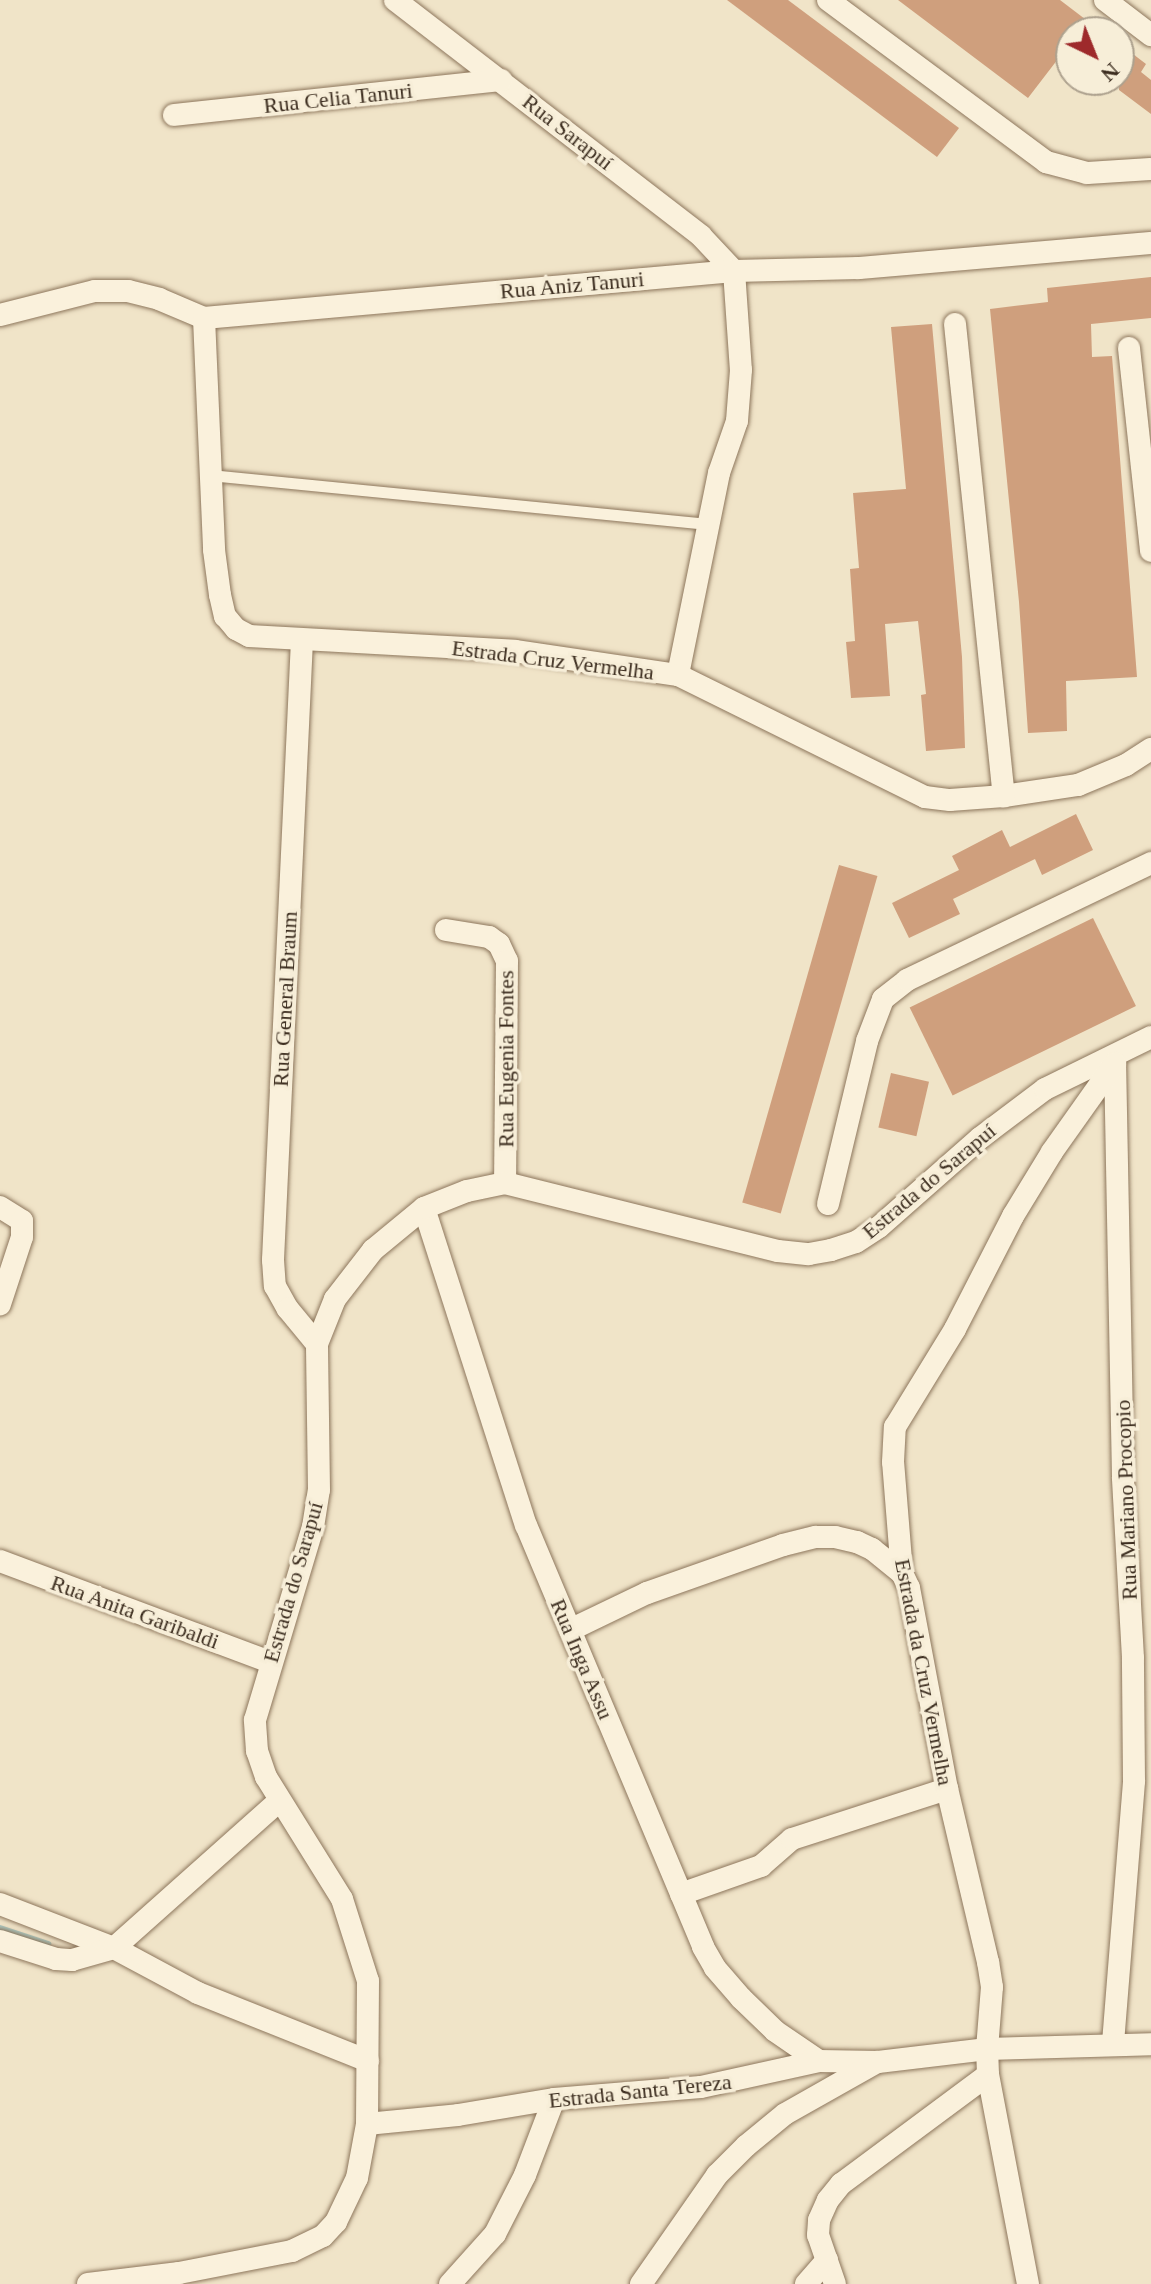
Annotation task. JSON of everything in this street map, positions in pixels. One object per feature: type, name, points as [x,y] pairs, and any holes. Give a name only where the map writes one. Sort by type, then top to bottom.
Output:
[{"type":"street","name":"Rua Sarapuí","points":[[395,0],[701,236],[734,271]]},
{"type":"street","points":[[828,0],[1046,162],[1087,173],[1151,169]]},
{"type":"street","points":[[1105,0],[1151,35]]},
{"type":"street","name":"Rua Celia Tanuri","points":[[174,115],[501,80]]},
{"type":"street","name":"Rua Aniz Tanuri","points":[[0,315],[95,291],[128,291],[159,299],[204,318],[734,271],[859,268],[1151,243]]},
{"type":"street","points":[[678,675],[719,473],[737,421],[741,370],[734,271]]},
{"type":"street","name":"Estrada Cruz Vermelha","points":[[204,318],[214,550],[225,616],[236,629],[249,636],[515,651],[678,675],[925,797],[950,800],[1004,796],[1078,785],[1126,765],[1151,749]]},
{"type":"street","points":[[955,324],[1004,796]]},
{"type":"street","points":[[1129,348],[1151,551]]},
{"type":"street","name":"Rua General Braum","points":[[302,640],[273,1260],[275,1286],[288,1309],[317,1344]]},
{"type":"street","points":[[828,1204],[867,1041],[883,999],[907,980],[1151,863]]},
{"type":"street","name":"Rua Eugenia Fontes","points":[[446,930],[489,937],[499,944],[507,961],[505,1183]]},
{"type":"street","name":"Estrada do Sarapuí","points":[[88,2284],[179,2273],[292,2251],[323,2236],[336,2222],[357,2178],[367,2124],[368,1981],[342,1899],[279,1801],[257,1751],[255,1720],[313,1527],[319,1490],[317,1344],[335,1299],[373,1250],[424,1208],[467,1191],[505,1183],[778,1251],[809,1254],[831,1250],[856,1242],[879,1227],[980,1138],[1045,1089],[1116,1058],[1151,1037]]},
{"type":"street","name":"Estrada da Cruz Vermelha","points":[[987,2049],[992,1987],[988,1962],[947,1789],[909,1588],[902,1573],[893,1462],[895,1427],[955,1329],[1013,1216],[1116,1058]]},
{"type":"street","name":"Rua Mariano Procopio","points":[[1113,2043],[1134,1781],[1133,1658],[1123,1477],[1116,1058]]},
{"type":"street","points":[[0,1207],[22,1221],[22,1237],[0,1304]]},
{"type":"street","name":"Rua Inga Assu","points":[[424,1208],[526,1525],[715,1968],[775,2031],[819,2061]]},
{"type":"street","points":[[570,1630],[647,1593],[783,1545],[816,1537],[857,1542],[872,1549],[902,1573]]},
{"type":"street","name":"Rua Anita Garibaldi","points":[[0,1561],[270,1662]]},
{"type":"street","points":[[681,1894],[761,1866],[792,1839],[947,1789]]},
{"type":"street","points":[[0,1941],[56,1959],[72,1960],[114,1948],[279,1801]]},
{"type":"street","points":[[0,1904],[114,1948],[198,1993],[368,2061]]},
{"type":"street","name":"Estrada Santa Tereza","points":[[367,2124],[458,2115],[554,2099],[701,2087],[819,2061],[878,2062],[987,2049],[1151,2044]]},
{"type":"street","points":[[987,2049],[988,2075],[1028,2284]]},
{"type":"street","points":[[641,2284],[717,2175],[746,2146],[785,2114],[878,2062]]},
{"type":"street","points":[[835,2284],[818,2235],[819,2220],[841,2184],[988,2075]]},
{"type":"street","points":[[450,2284],[495,2234],[525,2175],[554,2099]]},
{"type":"street","points":[[806,2284],[827,2260]]},
{"type":"lane","points":[[210,475],[708,524]]},
{"type":"building","points":[[727,0],[788,0],[959,128],[937,157]]},
{"type":"building","points":[[898,0],[1060,0],[1081,16],[1055,16],[1055,63],[1028,98]]},
{"type":"building","points":[[1135,56],[1146,64],[1141,72],[1151,80],[1151,114],[1127,96],[1135,96]]},
{"type":"building","points":[[1151,277],[1151,318],[1091,324],[1092,357],[1112,356],[1137,677],[1066,681],[1067,731],[1028,733],[1019,602],[990,309],[1048,302],[1047,288]]},
{"type":"building","points":[[932,324],[962,657],[965,748],[926,751],[921,695],[926,694],[918,621],[885,624],[890,696],[851,698],[846,642],[855,641],[850,569],[859,568],[853,493],[906,489],[891,327]]},
{"type":"building","points":[[1076,814],[1093,850],[1042,875],[1035,859],[953,899],[960,914],[909,938],[892,903],[959,870],[952,856],[1002,830],[1010,847]]},
{"type":"building","points":[[839,865],[877,876],[781,1213],[742,1202]]},
{"type":"building","points":[[1093,918],[1136,1006],[953,1096],[910,1007]]},
{"type":"building","points":[[891,1073],[929,1082],[916,1136],[878,1128]]},
{"type":"waterway","points":[[0,1928],[48,1944]]}]
